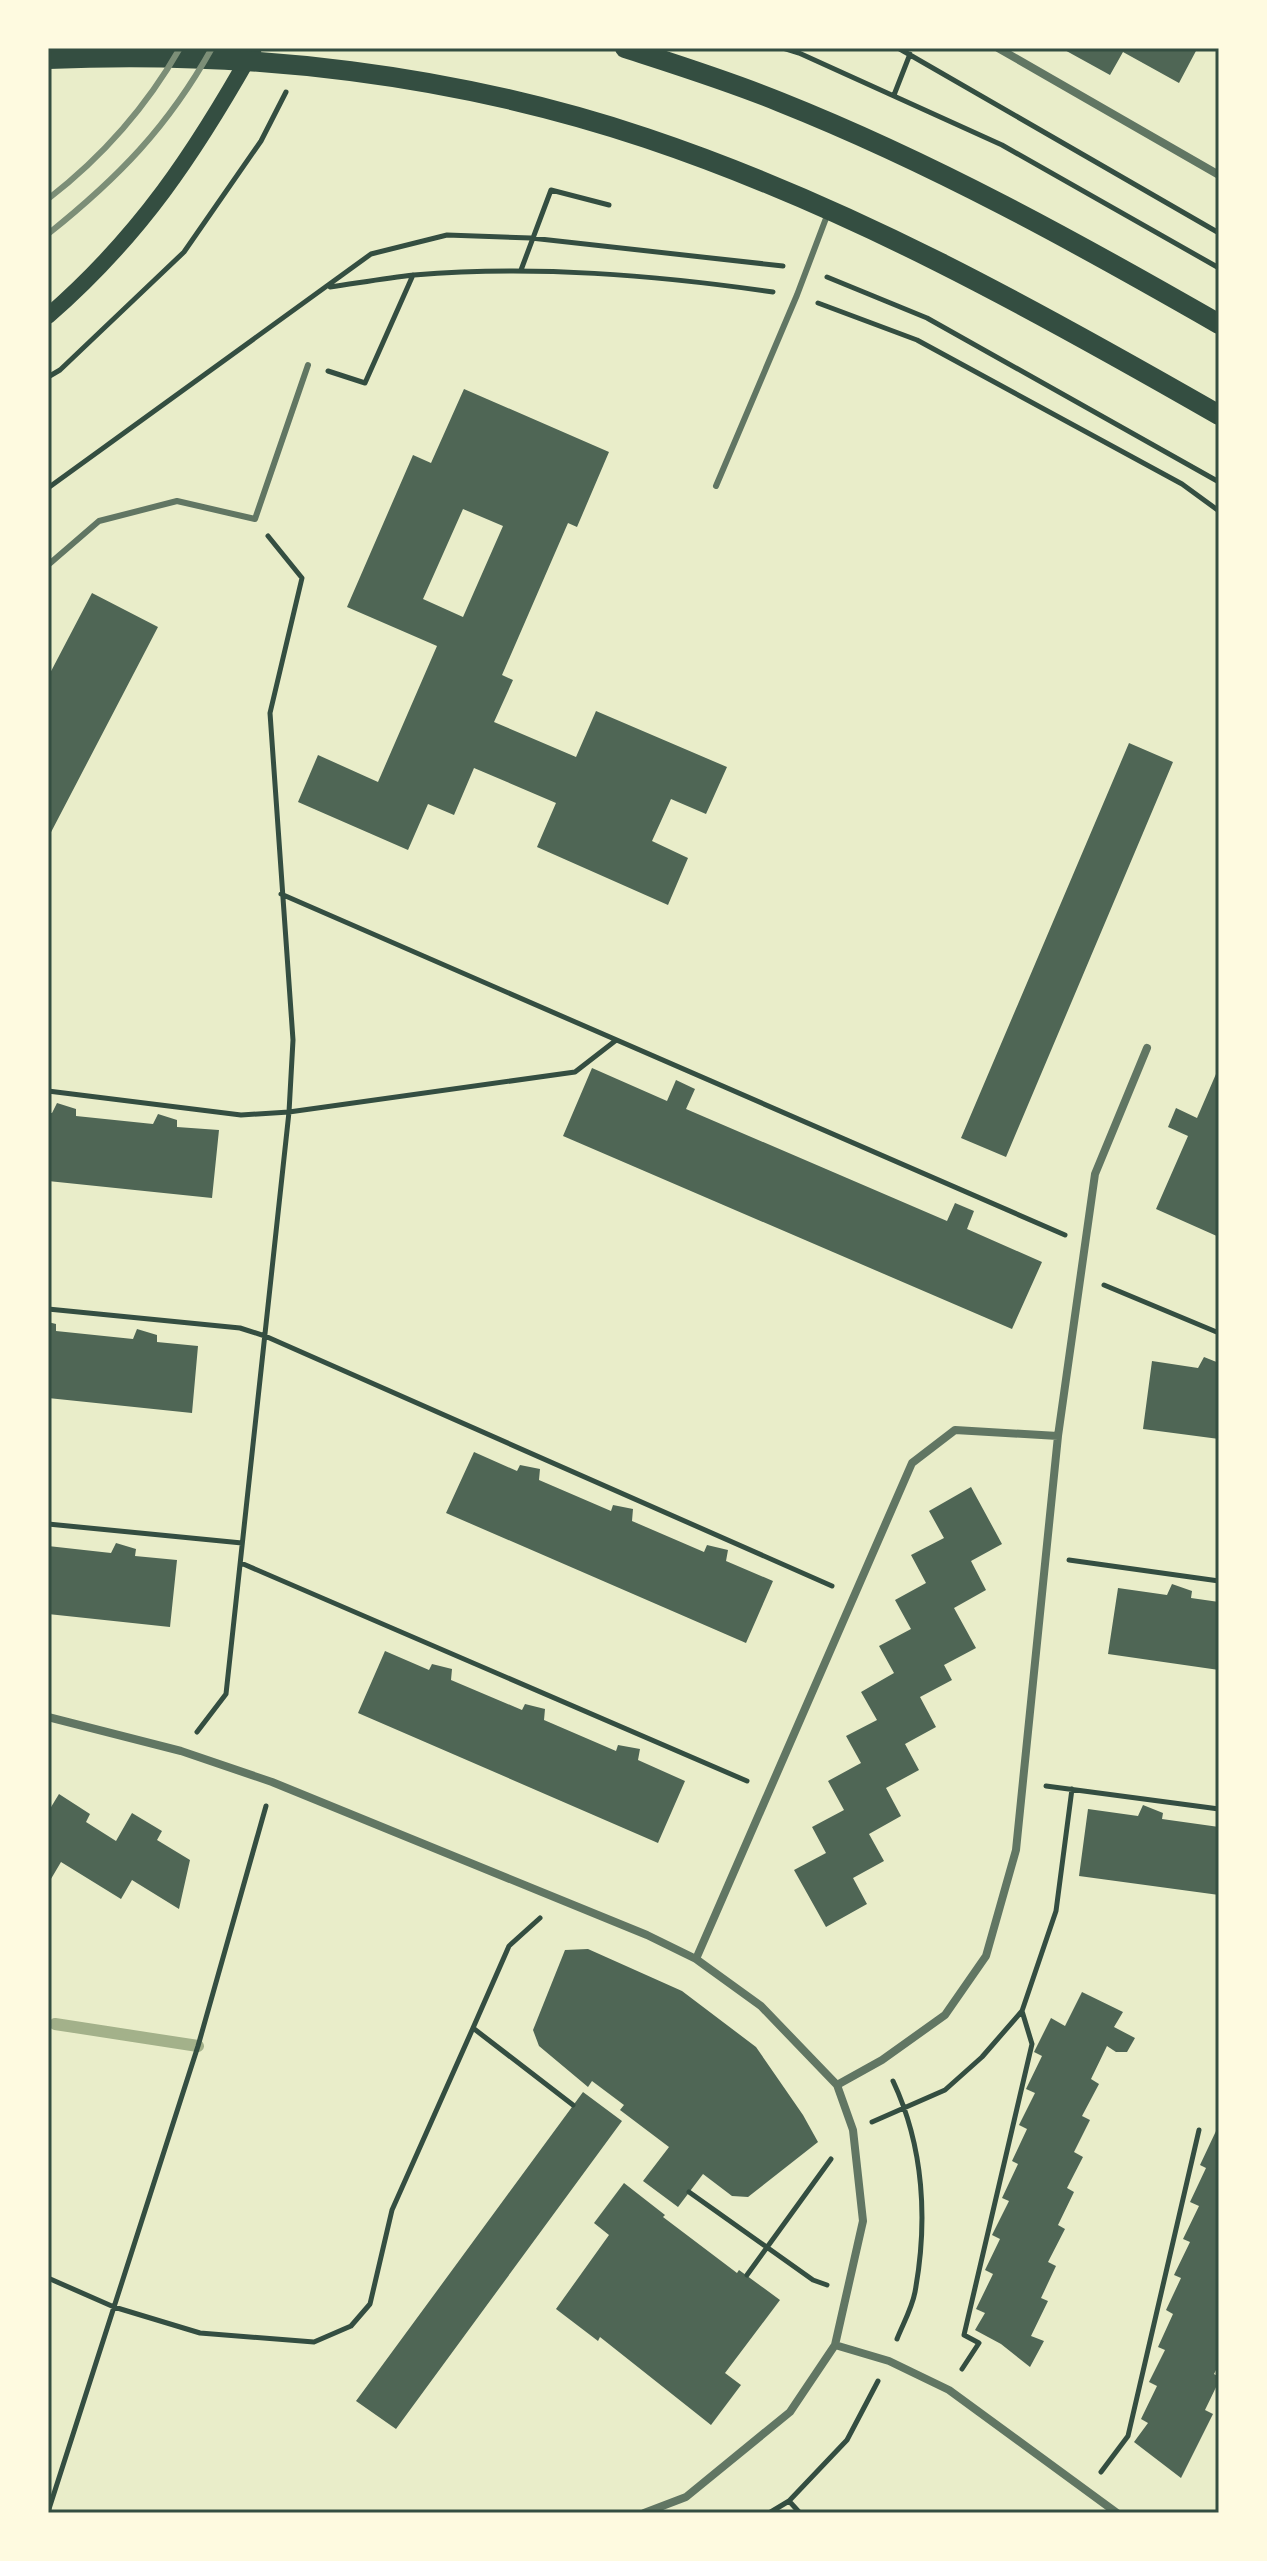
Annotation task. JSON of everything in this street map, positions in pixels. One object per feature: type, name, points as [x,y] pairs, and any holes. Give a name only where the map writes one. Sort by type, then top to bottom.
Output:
[{"type":"main road","points":[[48,316],[102,265],[151,210],[193,153],[254,48]]},
{"type":"main road","points":[[625,48],[780,102],[913,160],[1044,226],[1219,324]]},
{"type":"main road","points":[[48,59],[155,56],[386,76],[494,97],[597,123],[704,158],[829,209],[1006,295],[1219,415]]},
{"type":"street","points":[[998,48],[1219,175]]},
{"type":"street","points":[[837,2085],[882,2060],[945,2015],[986,1956],[1016,1850],[1058,1436],[1095,1174],[1147,1048]]},
{"type":"street","points":[[696,1959],[912,1463],[955,1430],[1058,1436]]},
{"type":"street","points":[[48,1717],[181,1751],[272,1782],[561,1898],[696,1959],[761,2006],[837,2085],[853,2130],[863,2221],[835,2345],[790,2412],[686,2497],[644,2513]]},
{"type":"street","points":[[835,2345],[889,2361],[949,2390],[1117,2513]]},
{"type":"lane","points":[[716,486],[829,209]]},
{"type":"lane","points":[[48,565],[99,521],[177,501],[255,519],[308,365]]},
{"type":"path","points":[[783,48],[1002,145],[1219,268]]},
{"type":"path","points":[[898,48],[1219,233]]},
{"type":"path","points":[[894,95],[910,54]]},
{"type":"path","points":[[48,377],[60,370],[184,252],[261,141],[287,90]]},
{"type":"path","points":[[521,270],[551,190],[609,205]]},
{"type":"path","points":[[308,365],[365,383],[413,275]]},
{"type":"path","points":[[48,488],[329,287]]},
{"type":"path","points":[[181,1751],[226,1694],[289,1112],[293,1040],[270,713],[302,578],[255,519]]},
{"type":"path","points":[[281,894],[1085,1244]]},
{"type":"path","points":[[48,1091],[241,1115],[289,1112],[575,1072],[615,1041]]},
{"type":"path","points":[[1081,1276],[1219,1333]]},
{"type":"path","points":[[48,1309],[240,1328],[265,1336],[854,1597]]},
{"type":"path","points":[[48,1524],[242,1543]]},
{"type":"path","points":[[1046,1557],[1219,1581]]},
{"type":"path","points":[[241,1563],[770,1791]]},
{"type":"path","points":[[48,2512],[202,2033],[272,1782]]},
{"type":"path","points":[[1023,1783],[1219,1809]]},
{"type":"path","points":[[747,2275],[853,2130],[945,2090],[982,2057],[1022,2011],[1056,1911],[1072,1789]]},
{"type":"path","points":[[48,2278],[114,2307],[200,2333],[314,2342],[351,2326],[370,2304],[392,2210],[509,1946],[561,1898]]},
{"type":"path","points":[[949,2390],[979,2343],[964,2335],[1032,2044],[1022,2011]]},
{"type":"path","points":[[473,2028],[573,2105]]},
{"type":"path","points":[[769,2513],[789,2501],[847,2440],[889,2361],[914,2295],[923,2224],[920,2164],[906,2109],[882,2060]]},
{"type":"path","points":[[1088,2491],[1128,2436],[1199,2130]]},
{"type":"path","points":[[689,2192],[813,2280],[847,2291]]},
{"type":"path","points":[[789,2501],[800,2513]]},
{"type":"building","points":[[1061,48],[1197,49],[1179,83],[1123,52],[1110,75]]},
{"type":"building","points":[[464,389],[609,452],[577,527],[568,523],[502,675],[513,680],[494,722],[576,757],[596,711],[727,767],[706,814],[671,799],[652,841],[688,858],[668,905],[537,847],[556,803],[474,768],[454,815],[428,804],[408,850],[298,802],[318,755],[378,782],[437,646],[347,607],[413,455],[431,463]],"holes":[[[463,509],[503,526],[463,617],[423,599]]]},
{"type":"building","points":[[92,593],[158,627],[48,838],[48,677]]},
{"type":"building","points":[[1129,743],[1173,762],[1006,1157],[961,1138]]},
{"type":"building","points":[[1219,1067],[1219,1237],[1156,1209],[1188,1136],[1168,1127],[1176,1108],[1197,1118]]},
{"type":"building","points":[[592,1068],[667,1101],[676,1080],[695,1089],[686,1109],[947,1221],[955,1203],[974,1211],[967,1229],[1042,1262],[1012,1329],[563,1136]]},
{"type":"building","points":[[57,1103],[76,1109],[76,1116],[153,1124],[158,1114],[177,1120],[177,1127],[219,1130],[212,1198],[48,1181],[48,1113],[52,1113]]},
{"type":"building","points":[[48,1322],[56,1324],[56,1331],[133,1339],[137,1329],[157,1335],[157,1342],[198,1346],[192,1413],[48,1398]]},
{"type":"building","points":[[1204,1357],[1219,1363],[1219,1439],[1143,1429],[1152,1361],[1198,1368]]},
{"type":"building","points":[[474,1452],[517,1471],[520,1465],[540,1469],[539,1480],[611,1511],[613,1505],[633,1509],[632,1521],[704,1552],[707,1545],[728,1550],[726,1561],[773,1581],[746,1643],[446,1513]]},
{"type":"building","points":[[971,1487],[1002,1544],[971,1561],[986,1590],[954,1608],[976,1648],[944,1665],[952,1680],[920,1697],[936,1727],[905,1744],[919,1770],[886,1788],[901,1816],[869,1834],[884,1861],[853,1878],[867,1904],[826,1927],[794,1870],[826,1853],[812,1827],[844,1810],[828,1781],[861,1763],[846,1736],[877,1720],[861,1692],[894,1673],[879,1646],[911,1629],[895,1600],[926,1583],[911,1555],[944,1538],[929,1511]]},
{"type":"building","points":[[116,1543],[136,1549],[135,1556],[177,1560],[170,1627],[48,1614],[48,1546],[111,1553]]},
{"type":"building","points":[[1172,1584],[1192,1591],[1191,1598],[1219,1602],[1219,1670],[1108,1654],[1118,1588],[1167,1595]]},
{"type":"building","points":[[385,1651],[429,1670],[432,1664],[452,1669],[451,1680],[522,1710],[525,1704],[545,1709],[544,1720],[616,1751],[618,1745],[640,1749],[638,1760],[685,1781],[658,1843],[358,1713]]},
{"type":"building","points":[[59,1794],[90,1814],[86,1822],[116,1841],[132,1813],[162,1831],[157,1840],[190,1860],[179,1909],[132,1880],[121,1899],[61,1862],[48,1884],[48,1812]]},
{"type":"building","points":[[1143,1805],[1163,1813],[1162,1819],[1219,1827],[1219,1895],[1079,1876],[1088,1809],[1138,1816]]},
{"type":"building","points":[[588,1949],[682,1991],[756,2047],[818,2142],[748,2197],[732,2196],[703,2174],[678,2207],[643,2181],[669,2147],[620,2110],[624,2105],[592,2081],[588,2087],[539,2046],[533,2030],[565,1950]]},
{"type":"building","points":[[1082,1992],[1123,2012],[1114,2027],[1135,2038],[1127,2052],[1116,2052],[1107,2046],[1091,2079],[1099,2084],[1082,2116],[1090,2120],[1074,2152],[1083,2157],[1067,2188],[1074,2192],[1058,2225],[1065,2229],[1048,2262],[1056,2266],[1041,2298],[1048,2301],[1031,2336],[1044,2341],[1030,2367],[1001,2344],[975,2330],[985,2313],[976,2309],[993,2274],[985,2270],[1000,2239],[992,2235],[1009,2201],[1002,2198],[1018,2164],[1012,2161],[1027,2129],[1019,2125],[1035,2093],[1026,2089],[1042,2056],[1034,2052],[1051,2018],[1065,2026]]},
{"type":"building","points":[[583,2092],[622,2121],[396,2429],[356,2401]]},
{"type":"building","points":[[1216,2131],[1219,2133],[1219,2364],[1214,2374],[1219,2381],[1205,2410],[1213,2414],[1181,2478],[1134,2442],[1148,2423],[1141,2419],[1157,2386],[1149,2382],[1165,2350],[1158,2347],[1173,2314],[1166,2310],[1181,2278],[1174,2275],[1190,2242],[1183,2239],[1199,2206],[1190,2202],[1206,2168],[1200,2165]]},
{"type":"building","points":[[624,2183],[737,2273],[739,2270],[780,2300],[725,2373],[741,2385],[711,2425],[600,2337],[598,2341],[556,2309],[609,2235],[594,2223]]},
{"type":"waterway","points":[[55,2024],[198,2046]]},
{"type":"railway","points":[[48,199],[122,130],[180,48]]},
{"type":"railway","points":[[48,234],[140,150],[178,103],[212,48]]}]
